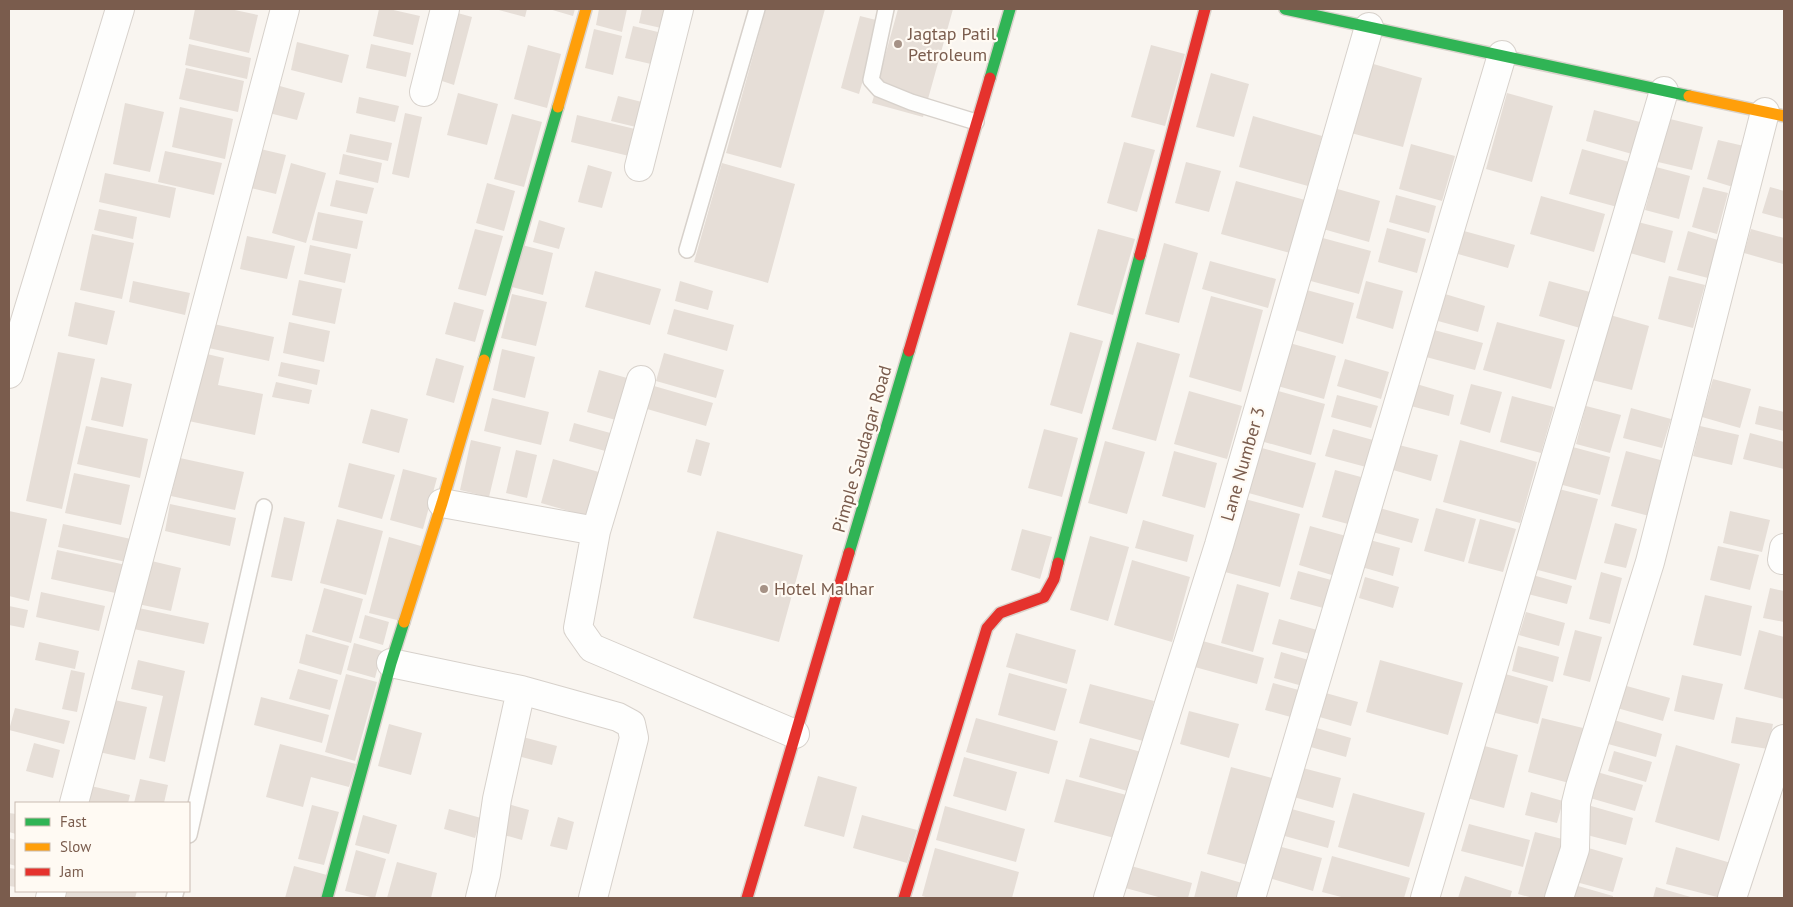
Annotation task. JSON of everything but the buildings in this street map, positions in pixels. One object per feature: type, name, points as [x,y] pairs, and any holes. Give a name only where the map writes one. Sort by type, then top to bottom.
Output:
[{"type":"street","points":[[9,374],[120,9]]},
{"type":"street","points":[[74,802],[285,9]]},
{"type":"street","points":[[424,92],[445,9]]},
{"type":"street","points":[[328,898],[391,663],[442,503],[586,9]]},
{"type":"street","points":[[639,167],[679,9]]},
{"type":"street","name":"Pimple Saudagar Road","points":[[747,898],[1010,9]]},
{"type":"street","points":[[904,898],[987,628],[1000,613],[1044,598],[1054,579],[1205,9]]},
{"type":"street","points":[[1285,9],[1774,114],[1650,562],[1580,787],[1576,803],[1575,849],[1559,898]]},
{"type":"street","name":"Lane Number 3","points":[[1108,898],[1219,545],[1369,27]]},
{"type":"street","points":[[1251,898],[1502,56]]},
{"type":"street","points":[[1425,898],[1664,91]]},
{"type":"street","points":[[641,380],[596,531],[578,628],[592,648],[795,734]]},
{"type":"street","points":[[442,503],[596,531]]},
{"type":"street","points":[[391,663],[521,690],[618,717],[631,724],[634,738],[593,898]]},
{"type":"street","points":[[480,898],[486,874],[497,799],[521,690]]},
{"type":"street","points":[[1732,898],[1784,738]]},
{"type":"lane","points":[[687,250],[757,9]]},
{"type":"lane","points":[[886,9],[872,80],[875,85],[910,102],[976,122]]},
{"type":"lane","points":[[190,831],[264,507]]},
{"type":"traffic: fast","points":[[990,78],[1010,9]]},
{"type":"traffic: fast","points":[[1285,9],[1689,96]]},
{"type":"traffic: fast","points":[[484,360],[558,107]]},
{"type":"traffic: fast","points":[[1058,563],[1140,255]]},
{"type":"traffic: fast","points":[[849,553],[909,351]]},
{"type":"traffic: fast","points":[[327,898],[391,663],[404,622]]},
{"type":"traffic: slow","points":[[558,107],[586,9]]},
{"type":"traffic: slow","points":[[1689,96],[1784,116]]},
{"type":"traffic: slow","points":[[404,622],[442,503],[484,360]]},
{"type":"traffic: jam","points":[[1140,255],[1205,9]]},
{"type":"traffic: jam","points":[[909,351],[990,78]]},
{"type":"traffic: jam","points":[[747,898],[849,553]]},
{"type":"traffic: jam","points":[[904,898],[987,628],[1000,613],[1044,597],[1054,579],[1058,563]]},
{"type":"place","name":"Jagtap Patil Petroleum","points":[[898,44]]},
{"type":"place","name":"Hotel Malhar","points":[[764,589]]}]
